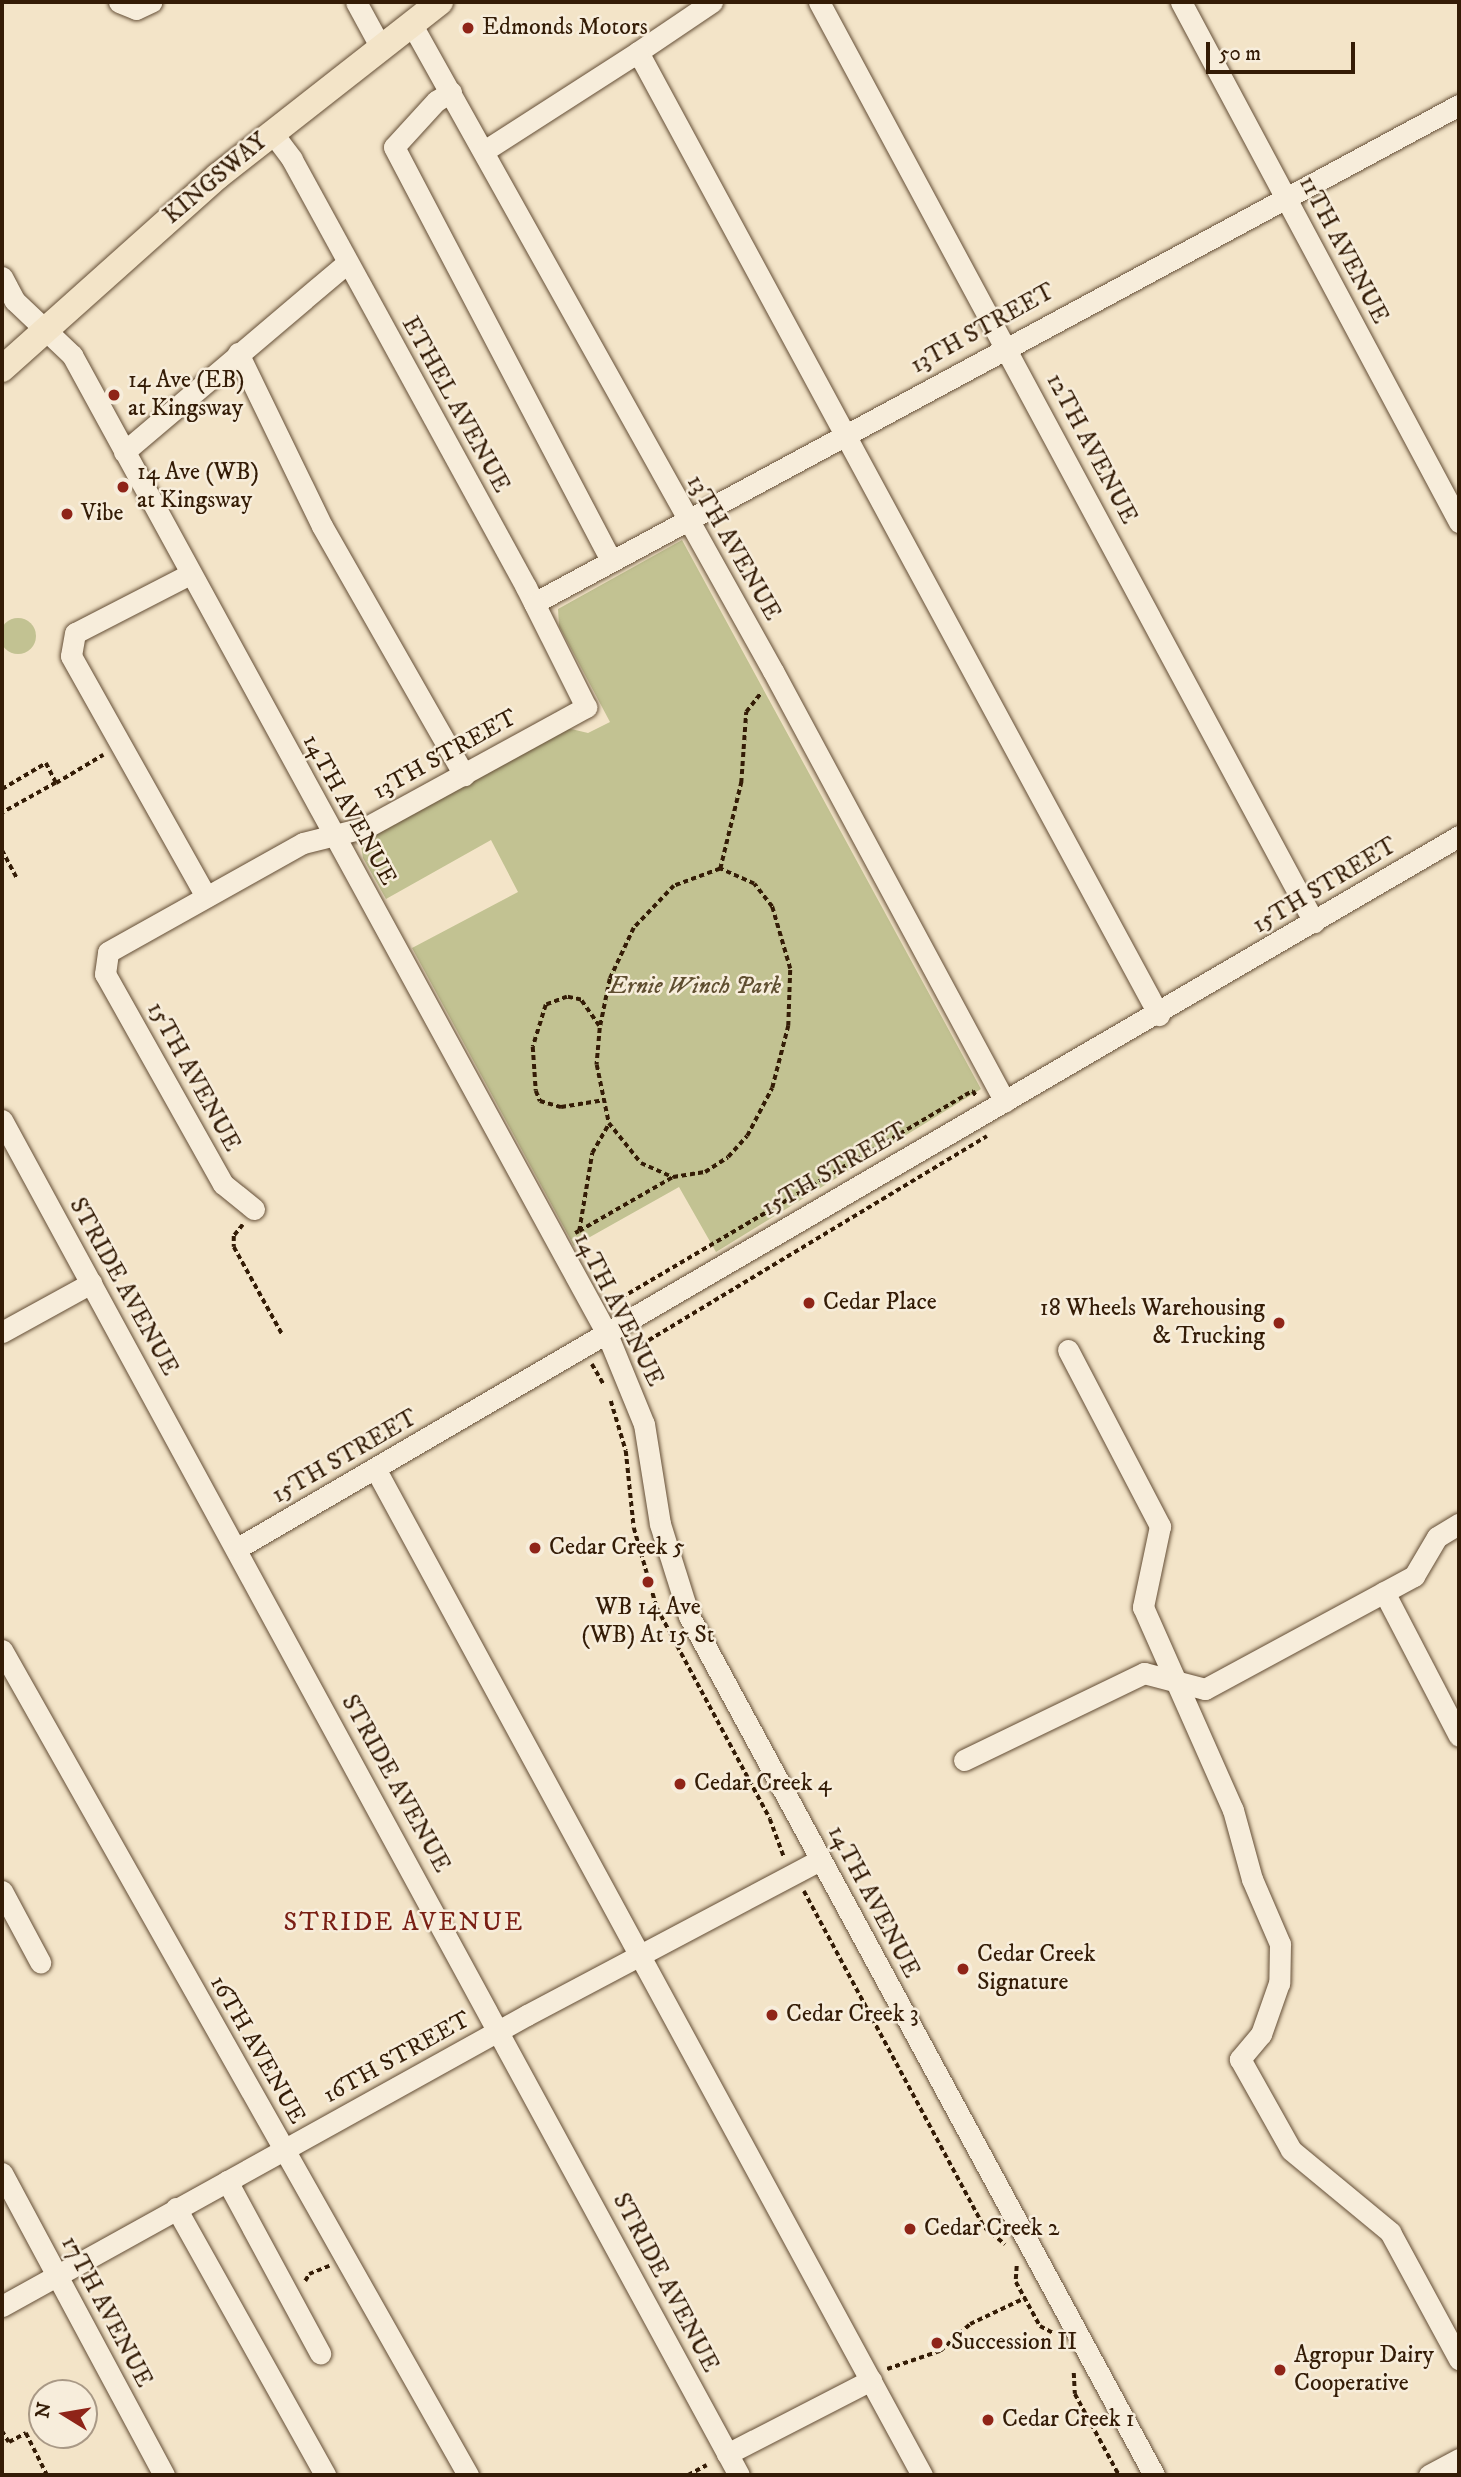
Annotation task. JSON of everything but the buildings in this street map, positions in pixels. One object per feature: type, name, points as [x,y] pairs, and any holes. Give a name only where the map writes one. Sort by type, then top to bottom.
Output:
[{"type":"main road","name":"KINGSWAY","points":[[2,369],[46,327],[272,132],[440,2]]},
{"type":"street","points":[[119,2],[136,9],[151,2]]},
{"type":"street","points":[[356,2],[380,46]]},
{"type":"street","points":[[484,150],[712,2]]},
{"type":"street","name":"12TH AVENUE","points":[[818,2],[1006,345],[1314,922]]},
{"type":"street","name":"11TH AVENUE","points":[[1181,2],[1459,522]]},
{"type":"street","name":"13TH AVENUE","points":[[411,23],[484,150],[1005,1102]]},
{"type":"street","points":[[638,52],[848,434],[1159,1015]]},
{"type":"street","points":[[451,92],[436,101],[394,147],[611,560]]},
{"type":"street","name":"13TH STREET","points":[[534,603],[848,434],[1006,345],[1459,105]]},
{"type":"street","name":"ETHEL AVENUE","points":[[272,132],[292,159],[346,263],[534,603],[586,707]]},
{"type":"street","points":[[124,452],[346,263]]},
{"type":"street","name":"14TH AVENUE","points":[[3,283],[15,301],[46,327],[72,355],[555,1245],[607,1334],[644,1424],[660,1524],[689,1616],[1154,2475]]},
{"type":"street","points":[[238,353],[322,526],[464,775]]},
{"type":"street","points":[[190,574],[75,633],[71,656],[206,897]]},
{"type":"street","name":"13TH STREET","points":[[105,959],[114,948],[303,843],[367,827],[586,707]]},
{"type":"street","name":"15TH STREET","points":[[236,1549],[1159,1015],[1459,836]]},
{"type":"street","name":"15TH AVENUE","points":[[105,959],[104,974],[223,1184],[254,1209]]},
{"type":"street","name":"STRIDE AVENUE","points":[[2,1120],[739,2475]]},
{"type":"street","points":[[2,1332],[91,1283]]},
{"type":"street","points":[[1068,1350],[1160,1526],[1143,1607],[1179,1682],[1233,1810],[1252,1879],[1280,1944],[1279,1983],[1261,2034],[1240,2059],[1291,2150],[1390,2232],[1459,2358]]},
{"type":"street","points":[[376,1470],[922,2475]]},
{"type":"street","points":[[964,1760],[1144,1674],[1205,1689],[1414,1576],[1437,1537],[1459,1524]]},
{"type":"street","points":[[1384,1592],[1459,1736]]},
{"type":"street","name":"16TH AVENUE","points":[[2,1650],[468,2475]]},
{"type":"street","name":"16TH STREET","points":[[2,2306],[498,2032],[820,1860]]},
{"type":"street","points":[[2,1891],[40,1962]]},
{"type":"street","name":"17TH AVENUE","points":[[2,2173],[164,2475]]},
{"type":"street","points":[[227,2181],[320,2353]]},
{"type":"street","points":[[177,2208],[325,2475]]},
{"type":"street","points":[[727,2454],[871,2380]]},
{"type":"street","points":[[1429,2475],[1459,2459]]},
{"type":"path","points":[[720,869],[741,783],[746,712],[766,689]]},
{"type":"path","points":[[2,813],[122,743]]},
{"type":"path","points":[[2,789],[46,763],[56,783]]},
{"type":"path","points":[[2,850],[17,878]]},
{"type":"path","points":[[555,1245],[673,1177],[705,1172],[728,1157],[747,1136],[772,1088],[788,1026],[790,969],[772,907],[754,884],[720,869],[674,886],[634,928],[610,979],[600,1028],[597,1065],[609,1123],[641,1163],[673,1177]]},
{"type":"path","points":[[600,1028],[581,1000],[567,997],[546,1005],[533,1048],[536,1091],[540,1101],[561,1107],[604,1100]]},
{"type":"path","points":[[611,1304],[973,1091]]},
{"type":"path","points":[[579,1231],[592,1153],[609,1123]]},
{"type":"path","points":[[633,1349],[978,1144],[996,1127]]},
{"type":"path","points":[[254,1209],[234,1236],[234,1247],[282,1334]]},
{"type":"path","points":[[805,1893],[985,2228],[1006,2245],[1025,2298],[1040,2326],[1054,2333],[1059,2344]]},
{"type":"path","points":[[871,2380],[895,2365],[940,2351],[970,2324],[1025,2298]]},
{"type":"path","points":[[1070,2364],[1075,2394],[1119,2475]]},
{"type":"path","points":[[2,2429],[9,2442],[26,2433],[47,2475]]},
{"type":"path","points":[[688,2475],[707,2465]]},
{"type":"green space","name":"Ernie Winch Park","points":[[682,540],[981,1089],[716,1252],[679,1187],[574,1246],[412,948],[518,892],[491,840],[386,899],[363,858],[361,846],[367,838],[567,728],[588,733],[610,722],[559,626],[558,609]]},
{"type":"green space","points":[[18,618],[30,624],[36,636],[30,648],[18,654],[6,648],[0,636],[6,624]]},
{"type":"place","name":"Edmonds Motors","points":[[468,28]]},
{"type":"place","name":"14 Ave (EB) at Kingsway","points":[[114,395]]},
{"type":"place","name":"14 Ave (WB) at Kingsway","points":[[123,487]]},
{"type":"place","name":"Vibe","points":[[67,514]]},
{"type":"place","name":"Cedar Place","points":[[809,1303]]},
{"type":"place","name":"18 Wheels Warehousing & Trucking","points":[[1279,1323]]},
{"type":"place","name":"Cedar Creek 5","points":[[535,1548]]},
{"type":"place","name":"WB 14 Ave (WB) At 15 St","points":[[648,1582]]},
{"type":"place","name":"Cedar Creek 4","points":[[680,1784]]},
{"type":"place","name":"Cedar Creek Signature","points":[[963,1969]]},
{"type":"place","name":"Cedar Creek 3","points":[[772,2015]]},
{"type":"place","name":"Cedar Creek 2","points":[[910,2229]]},
{"type":"place","name":"Succession II","points":[[937,2343]]},
{"type":"place","name":"Agropur Dairy Cooperative","points":[[1280,2370]]},
{"type":"place","name":"Cedar Creek 1","points":[[988,2420]]},
{"type":"district","name":"STRIDE AVENUE","points":[[404,1923]]}]
